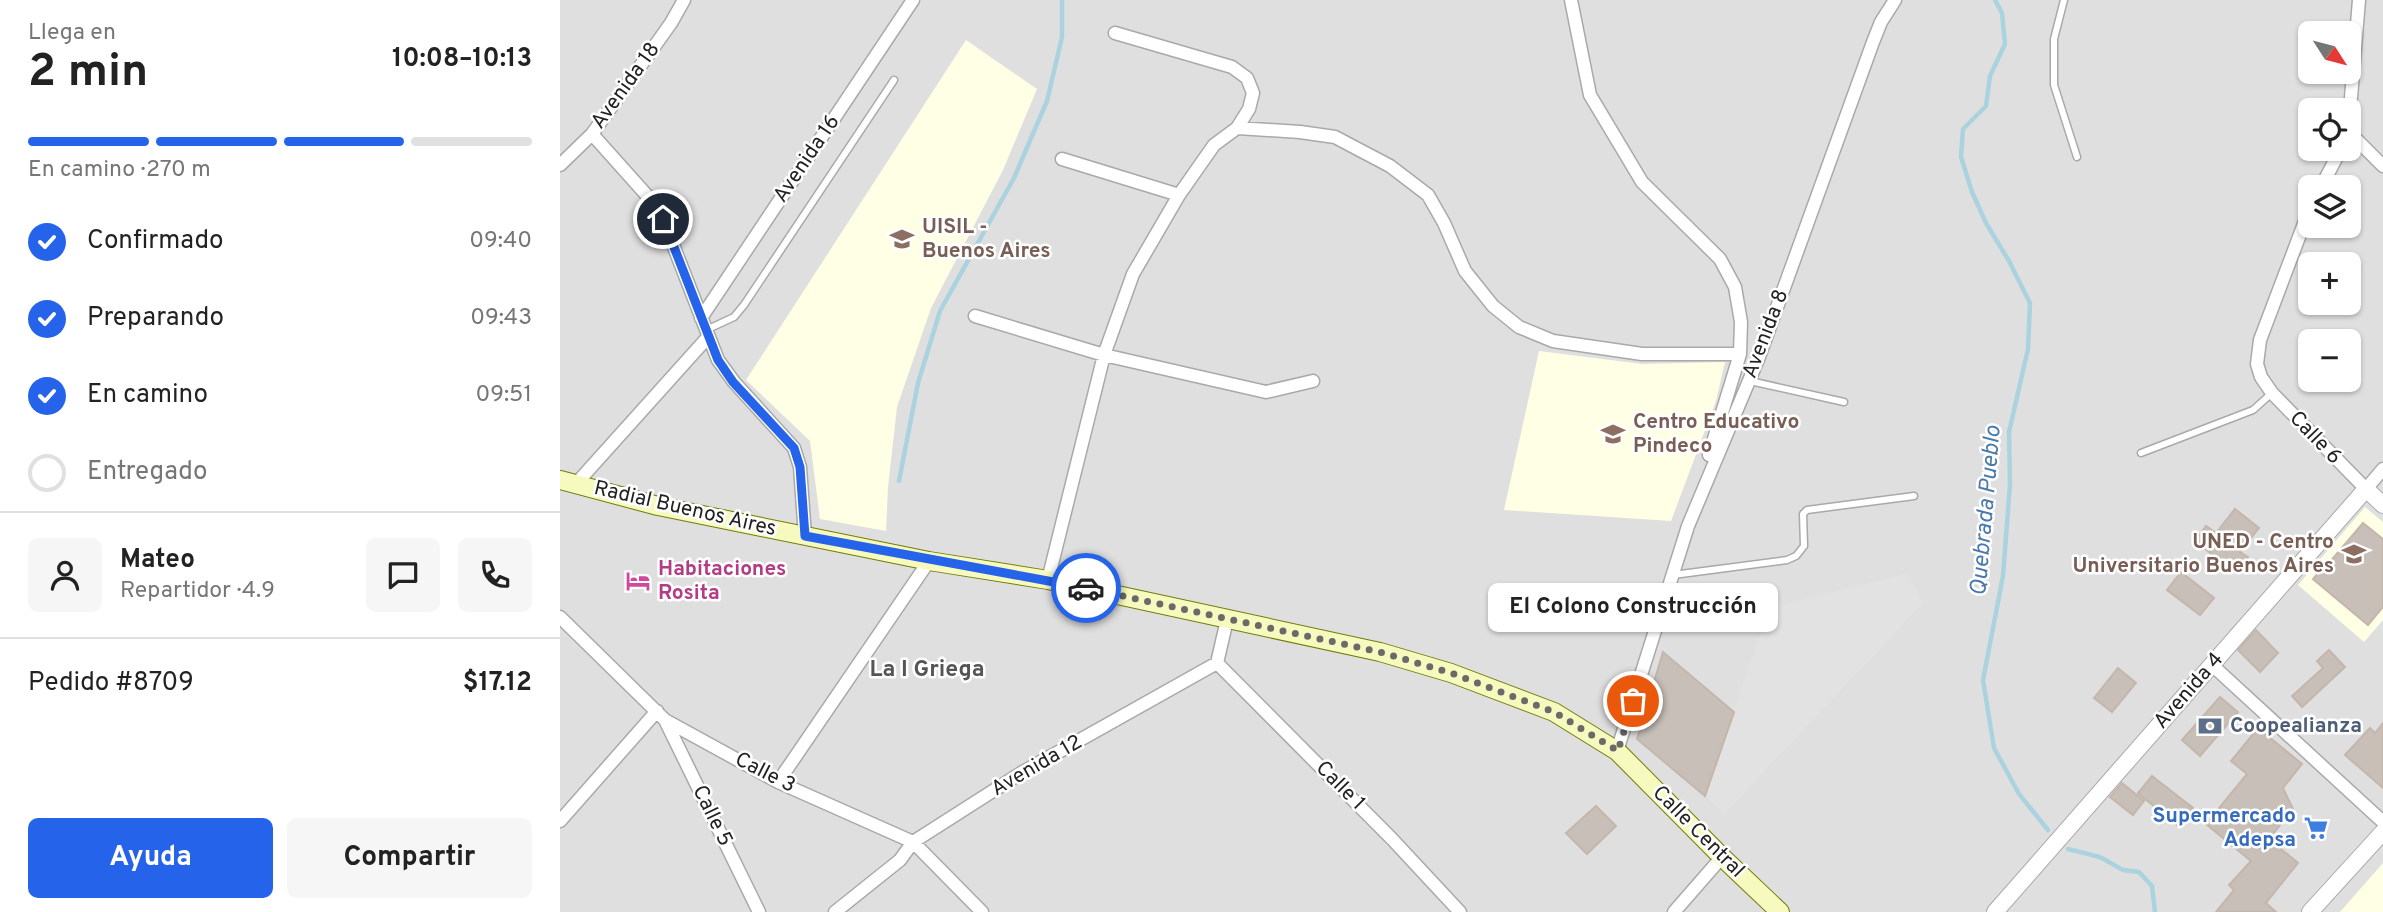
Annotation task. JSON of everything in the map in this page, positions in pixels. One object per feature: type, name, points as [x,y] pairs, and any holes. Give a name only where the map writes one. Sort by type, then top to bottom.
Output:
[{"type":"main road","name":"Radial Buenos Aires","points":[[568,482],[658,506],[929,561],[1048,580],[1380,652],[1451,673],[1554,712],[1618,751]]},
{"type":"main road","name":"Calle Central","points":[[1618,751],[1780,912]]},
{"type":"street","name":"Avenida 18","points":[[560,165],[592,134],[671,23],[684,0]]},
{"type":"street","name":"Avenida 16","points":[[568,482],[705,329],[914,0]]},
{"type":"street","points":[[1571,0],[1590,95],[1643,182],[1720,259],[1735,287],[1741,323],[1740,354],[1688,526]]},
{"type":"street","name":"Avenida 8","points":[[1618,751],[1688,526],[1759,356],[1877,32],[1895,0]]},
{"type":"street","points":[[2352,98],[2359,0]]},
{"type":"street","points":[[1048,580],[1104,355],[1133,274],[1178,195],[1214,145],[1237,128],[1249,109],[1253,93],[1247,78],[1232,68],[1115,33]]},
{"type":"street","points":[[1237,128],[1335,137],[1390,166],[1428,195],[1444,223],[1465,271],[1493,306],[1520,327],[1553,341],[1642,354],[1740,354]]},
{"type":"street","points":[[592,134],[651,200],[663,219],[718,360],[733,382],[794,448],[800,467],[805,536]]},
{"type":"street","points":[[2361,145],[2383,166]]},
{"type":"street","points":[[1062,159],[1178,195]]},
{"type":"street","name":"Calle 6","points":[[2299,238],[2260,340],[2257,364],[2261,377],[2272,393],[2383,505]]},
{"type":"street","points":[[975,316],[1104,355],[1266,391],[1313,381]]},
{"type":"street","name":"Avenida 4","points":[[1995,912],[2383,469]]},
{"type":"street","points":[[778,782],[929,561]]},
{"type":"street","name":"Calle 3","points":[[560,617],[661,715],[778,782],[913,842],[982,912]]},
{"type":"street","points":[[1217,663],[1227,620]]},
{"type":"street","name":"Avenida 12","points":[[835,912],[900,860],[913,842],[1021,774],[1217,663]]},
{"type":"street","name":"Calle 1","points":[[1217,663],[1392,839],[1460,912]]},
{"type":"street","points":[[2212,665],[2383,822]]},
{"type":"street","points":[[560,821],[661,715]]},
{"type":"street","name":"Calle 5","points":[[661,715],[759,912]]},
{"type":"street","points":[[2310,912],[2383,832]]},
{"type":"street","points":[[1674,912],[1722,857]]},
{"type":"lane","points":[[2064,0],[2054,39],[2054,85],[2077,157]]},
{"type":"lane","points":[[705,329],[734,317],[744,305],[894,80]]},
{"type":"lane","points":[[1748,381],[1844,402]]},
{"type":"lane","points":[[2141,453],[2253,410],[2272,393]]},
{"type":"lane","points":[[1673,575],[1787,560],[1796,556],[1804,546],[1803,514],[1807,510],[1914,496]]},
{"type":"shaded area","points":[[560,0],[2383,0],[2383,912],[560,912]]},
{"type":"shaded area","name":"UISIL - Buenos Aires","points":[[966,40],[1037,89],[1003,170],[931,308],[897,407],[886,531],[820,519],[810,441],[746,380]]},
{"type":"shaded area","name":"Centro Educativo Pindeco","points":[[1539,351],[1642,364],[1725,362],[1716,401],[1671,521],[1504,510]]},
{"type":"shaded area","name":"UNED - Centro Universitario Buenos Aires","points":[[2365,507],[2383,522],[2383,620],[2364,642],[2298,585]]},
{"type":"shaded area","points":[[1907,574],[1923,603],[1724,814],[1705,796],[1769,608]]},
{"type":"shaded area","points":[[2383,863],[2383,912],[2340,912]]},
{"type":"building","points":[[2235,509],[2259,528],[2240,552],[2248,557],[2236,573],[2195,541],[2206,526],[2216,533]]},
{"type":"building","name":"UNED - Centro Universitario Buenos Aires","points":[[2363,523],[2383,539],[2383,607],[2368,625],[2313,579]]},
{"type":"building","points":[[2181,572],[2214,598],[2200,615],[2167,590]]},
{"type":"building","points":[[2256,630],[2278,653],[2260,672],[2238,650]]},
{"type":"building","points":[[2329,650],[2345,667],[2302,707],[2292,696],[2323,668],[2317,661]]},
{"type":"building","points":[[1663,652],[1734,712],[1705,796],[1637,739]]},
{"type":"building","points":[[2118,668],[2136,683],[2112,712],[2094,698]]},
{"type":"building","name":"Coopealianza","points":[[2220,697],[2238,712],[2200,756],[2182,740]]},
{"type":"building","points":[[2383,723],[2383,788],[2345,755],[2370,728],[2375,733]]},
{"type":"building","points":[[2258,728],[2302,764],[2283,788],[2293,809],[2269,839],[2298,863],[2266,903],[2276,912],[2216,912],[2234,890],[2229,885],[2251,861],[2206,824],[2247,774],[2231,761]]},
{"type":"building","points":[[2152,776],[2193,808],[2178,826],[2138,793]]},
{"type":"building","points":[[2122,783],[2144,801],[2133,815],[2110,797]]},
{"type":"building","points":[[1596,806],[1616,826],[1587,854],[1566,833]]},
{"type":"waterway","points":[[899,481],[918,383],[940,311],[1014,178],[1047,101],[1062,37],[1062,0]]},
{"type":"waterway","name":"Quebrada Pueblo","points":[[1995,0],[2002,13],[2005,44],[1990,76],[1986,106],[1963,129],[1961,157],[1972,192],[1986,223],[2030,303],[2028,349],[2009,432],[2010,484],[2003,576],[1983,680],[1994,748],[2019,794],[2048,830]]},
{"type":"waterway","name":"Quebrada Pueblo","points":[[2068,849],[2100,857],[2123,870],[2139,872],[2152,886],[2155,912]]},
{"type":"way so far","points":[[1086,588],[1380,652],[1451,673],[1554,712],[1618,751],[1633,701]]},
{"type":"place","name":"UISIL - Buenos Aires","points":[[902,239]]},
{"type":"place","name":"Centro Educativo Pindeco","points":[[1613,434]]},
{"type":"place","name":"UNED - Centro Universitario Buenos Aires","points":[[2354,554]]},
{"type":"place","name":"Habitaciones Rosita","points":[[638,581]]},
{"type":"place","name":"El Colono Construcción","points":[[1633,701]]},
{"type":"place","name":"Coopealianza","points":[[2210,726]]},
{"type":"place","name":"Supermercado Adepsa","points":[[2316,828]]},
{"type":"district","name":"La I Griega","points":[[927,670]]},
{"type":"route","points":[[663,219],[718,360],[733,382],[794,448],[800,467],[805,536],[1086,588]]}]
